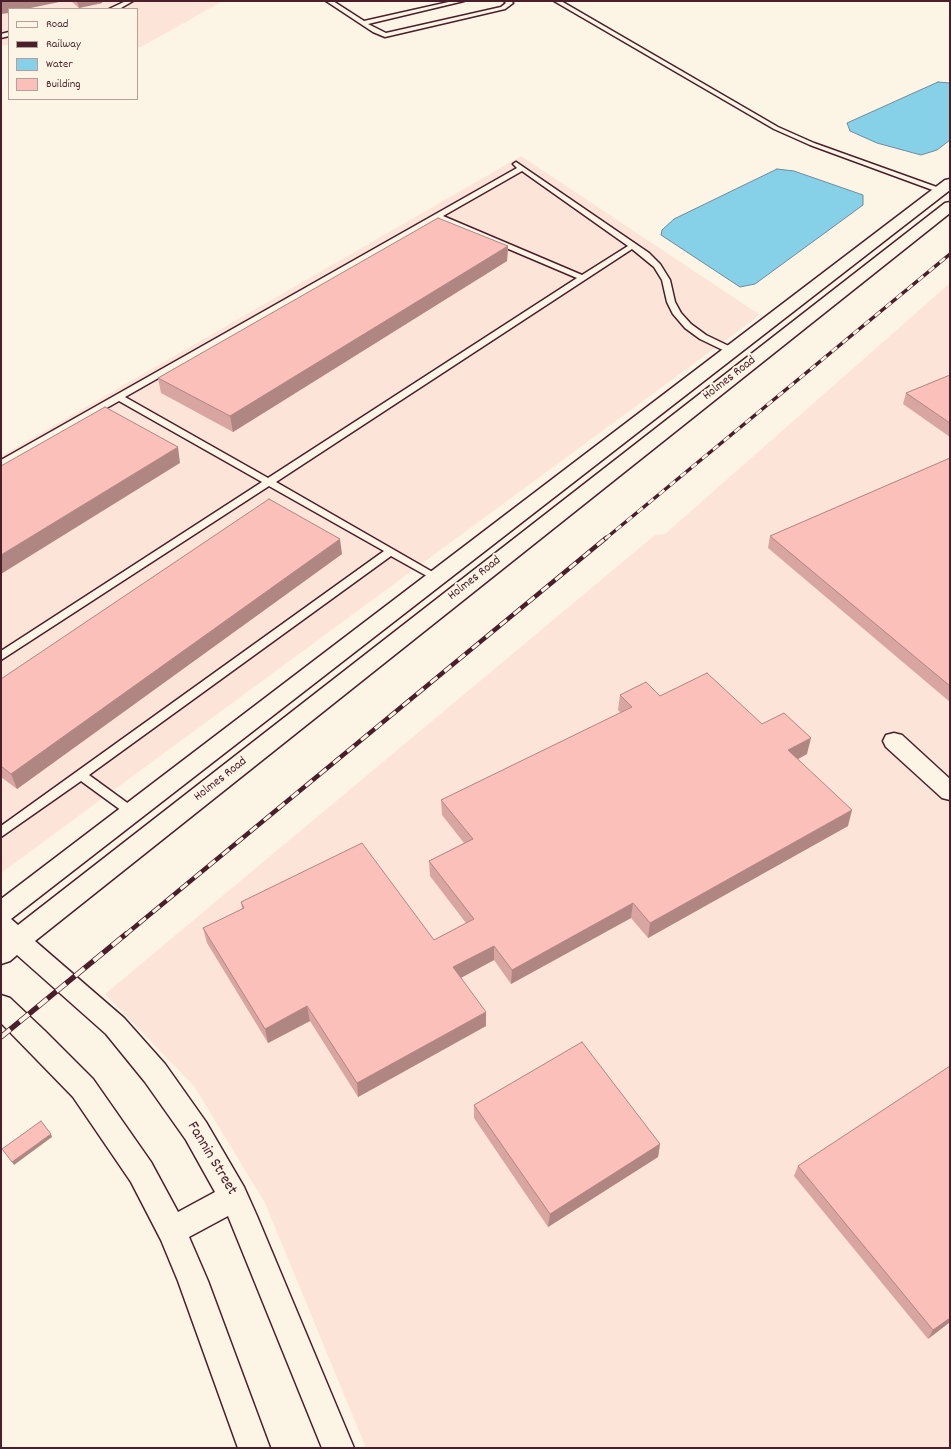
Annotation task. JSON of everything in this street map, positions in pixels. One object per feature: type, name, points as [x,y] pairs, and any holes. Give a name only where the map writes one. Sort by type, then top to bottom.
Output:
[{"type":"main road","name":"Holmes Road","points":[[1,913],[732,351],[947,188]]},
{"type":"main road","name":"Holmes Road","points":[[7,940],[460,591],[950,206]]},
{"type":"main road","points":[[732,351],[755,359]]},
{"type":"main road","points":[[438,578],[460,591]]},
{"type":"main road","name":"Fannin Street","points":[[7,940],[110,1022],[155,1074],[196,1131],[234,1196],[269,1275],[338,1448]]},
{"type":"main road","points":[[1,1006],[36,1039],[83,1088],[125,1147],[154,1197],[172,1231],[205,1312],[254,1448]]},
{"type":"main road","points":[[172,1231],[234,1196]]},
{"type":"street","points":[[894,741],[950,792]]},
{"type":"lane","points":[[122,3],[130,1]]},
{"type":"lane","points":[[329,1],[380,34],[392,34],[503,8],[510,3],[507,1]]},
{"type":"lane","points":[[363,23],[461,1]]},
{"type":"lane","points":[[557,1],[776,128],[812,144],[947,188]]},
{"type":"lane","points":[[1,464],[436,216],[519,165],[632,246],[657,266],[666,280],[671,302],[677,314],[688,326],[703,337],[732,351]]},
{"type":"lane","points":[[436,216],[583,278]]},
{"type":"lane","points":[[1,656],[632,246]]},
{"type":"lane","points":[[119,397],[438,578]]},
{"type":"lane","points":[[1,832],[391,551]]},
{"type":"lane","points":[[81,775],[132,813]]},
{"type":"shaded area","points":[[1,1],[223,1],[141,47],[138,47],[138,8],[8,8],[8,45],[1,45]]},
{"type":"shaded area","points":[[521,156],[760,315],[1,873],[1,456]]},
{"type":"shaded area","points":[[950,283],[950,1448],[366,1448],[265,1203],[194,1086],[105,994],[655,535],[665,534]]},
{"type":"water","points":[[938,82],[950,83],[950,140],[937,150],[921,155],[877,143],[850,131],[847,123]]},
{"type":"water","points":[[777,169],[794,171],[863,195],[863,205],[755,284],[740,287],[661,235],[662,230],[674,219]]},
{"type":"building","points":[[438,218],[508,246],[230,416],[158,378]]},
{"type":"building","points":[[950,375],[950,423],[906,393]]},
{"type":"building","points":[[105,407],[178,447],[1,555],[1,466]]},
{"type":"building","points":[[950,458],[950,686],[770,536]]},
{"type":"building","points":[[269,499],[340,539],[11,774],[1,766],[1,679]]},
{"type":"building","points":[[707,673],[762,724],[784,713],[811,738],[788,750],[852,810],[650,923],[633,903],[512,970],[494,946],[453,967],[486,1012],[357,1083],[307,1006],[265,1029],[203,928],[244,908],[241,902],[362,843],[434,940],[474,919],[429,861],[473,839],[441,800],[632,707],[620,695],[646,682],[660,696]]},
{"type":"building","points":[[582,1042],[660,1144],[550,1214],[474,1105]]},
{"type":"building","points":[[950,1066],[950,1318],[933,1330],[798,1166]]},
{"type":"building","points":[[41,1121],[51,1134],[12,1162],[2,1149]]},
{"type":"railway","points":[[605,539],[950,254]]},
{"type":"railway","points":[[125,935],[606,538]]},
{"type":"railway","points":[[1,1037],[126,934]]}]
